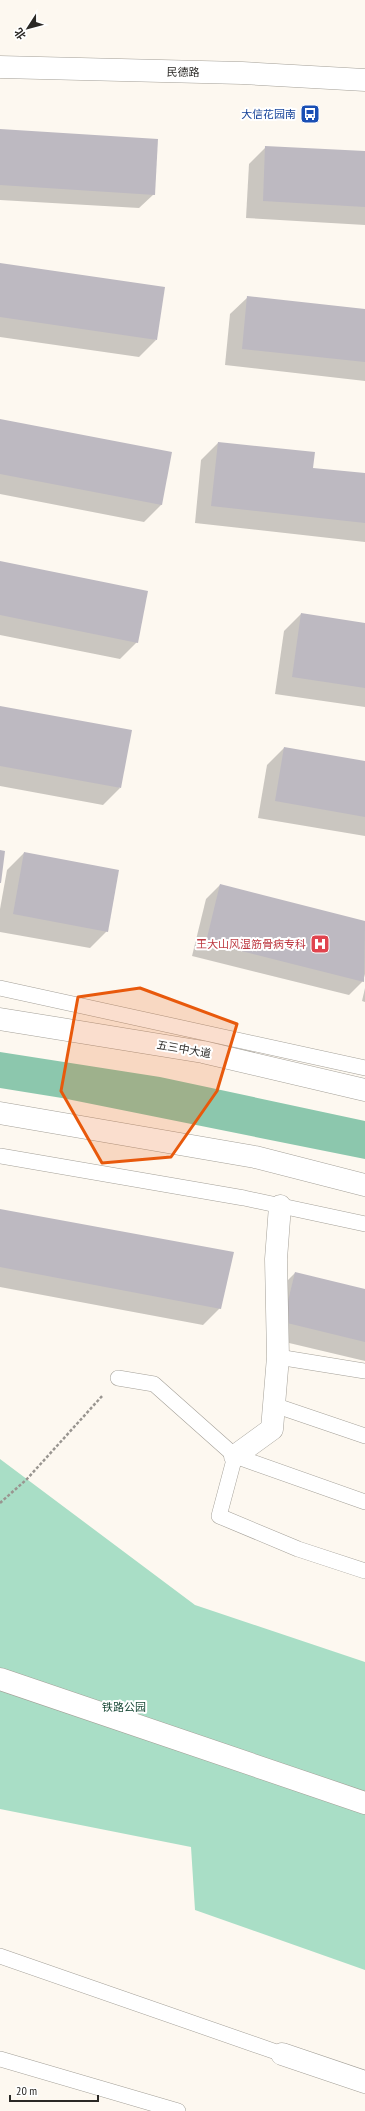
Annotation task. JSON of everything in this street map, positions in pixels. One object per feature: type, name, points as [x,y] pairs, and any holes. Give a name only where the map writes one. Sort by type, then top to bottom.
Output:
[{"type":"street","name":"民德路","points":[[0,67],[242,73],[365,80]]},
{"type":"street","name":"五三中大道","points":[[0,1019],[203,1052],[365,1090]]},
{"type":"street","points":[[0,1113],[255,1157],[365,1185]]},
{"type":"street","points":[[235,1456],[272,1429],[278,1357],[276,1259],[280,1206]]},
{"type":"street","points":[[0,1679],[365,1803]]},
{"type":"street","points":[[282,2054],[365,2082]]},
{"type":"lane","points":[[0,988],[365,1068]]},
{"type":"lane","points":[[0,1156],[280,1206],[365,1224]]},
{"type":"lane","points":[[278,1357],[365,1371]]},
{"type":"lane","points":[[118,1378],[154,1384],[235,1456],[365,1502]]},
{"type":"lane","points":[[274,1405],[365,1436]]},
{"type":"lane","points":[[235,1456],[218,1516],[298,1549],[365,1571]]},
{"type":"lane","points":[[0,1956],[282,2054]]},
{"type":"lane","points":[[0,2059],[178,2111]]},
{"type":"path","points":[[0,1503],[27,1479],[118,1378]]},
{"type":"highlighted area","points":[[140,988],[237,1024],[217,1091],[171,1157],[102,1163],[61,1091],[78,997]]},
{"type":"green space","points":[[0,1052],[160,1077],[365,1121],[365,1159],[62,1098],[0,1088]]},
{"type":"green space","name":"铁路公园","points":[[0,1459],[195,1605],[365,1662],[365,1970],[195,1910],[191,1847],[0,1809]]},
{"type":"building","points":[[0,129],[158,139],[155,195],[0,185]]},
{"type":"building","points":[[265,146],[365,151],[365,207],[263,201]]},
{"type":"building","points":[[0,263],[165,287],[157,340],[0,317]]},
{"type":"building","points":[[247,296],[365,309],[365,362],[242,349]]},
{"type":"building","points":[[0,419],[172,452],[162,505],[0,474]]},
{"type":"building","points":[[218,442],[315,452],[313,468],[365,473],[365,523],[211,506]]},
{"type":"building","points":[[0,561],[148,591],[138,643],[0,615]]},
{"type":"building","points":[[301,613],[365,623],[365,688],[292,677]]},
{"type":"building","points":[[0,706],[132,730],[121,788],[0,766]]},
{"type":"building","points":[[284,747],[365,761],[365,817],[275,801]]},
{"type":"building","points":[[0,850],[5,851],[1,883],[0,883]]},
{"type":"building","points":[[24,852],[119,870],[108,932],[13,914]]},
{"type":"building","points":[[220,884],[365,921],[364,982],[206,942]]},
{"type":"building","points":[[0,1209],[234,1252],[221,1309],[0,1267]]},
{"type":"building","points":[[295,1272],[365,1289],[365,1342],[283,1322]]},
{"type":"place","name":"大信花园南","points":[[310,114]]},
{"type":"place","name":"王大山风湿筋骨病专科","points":[[320,944]]}]
